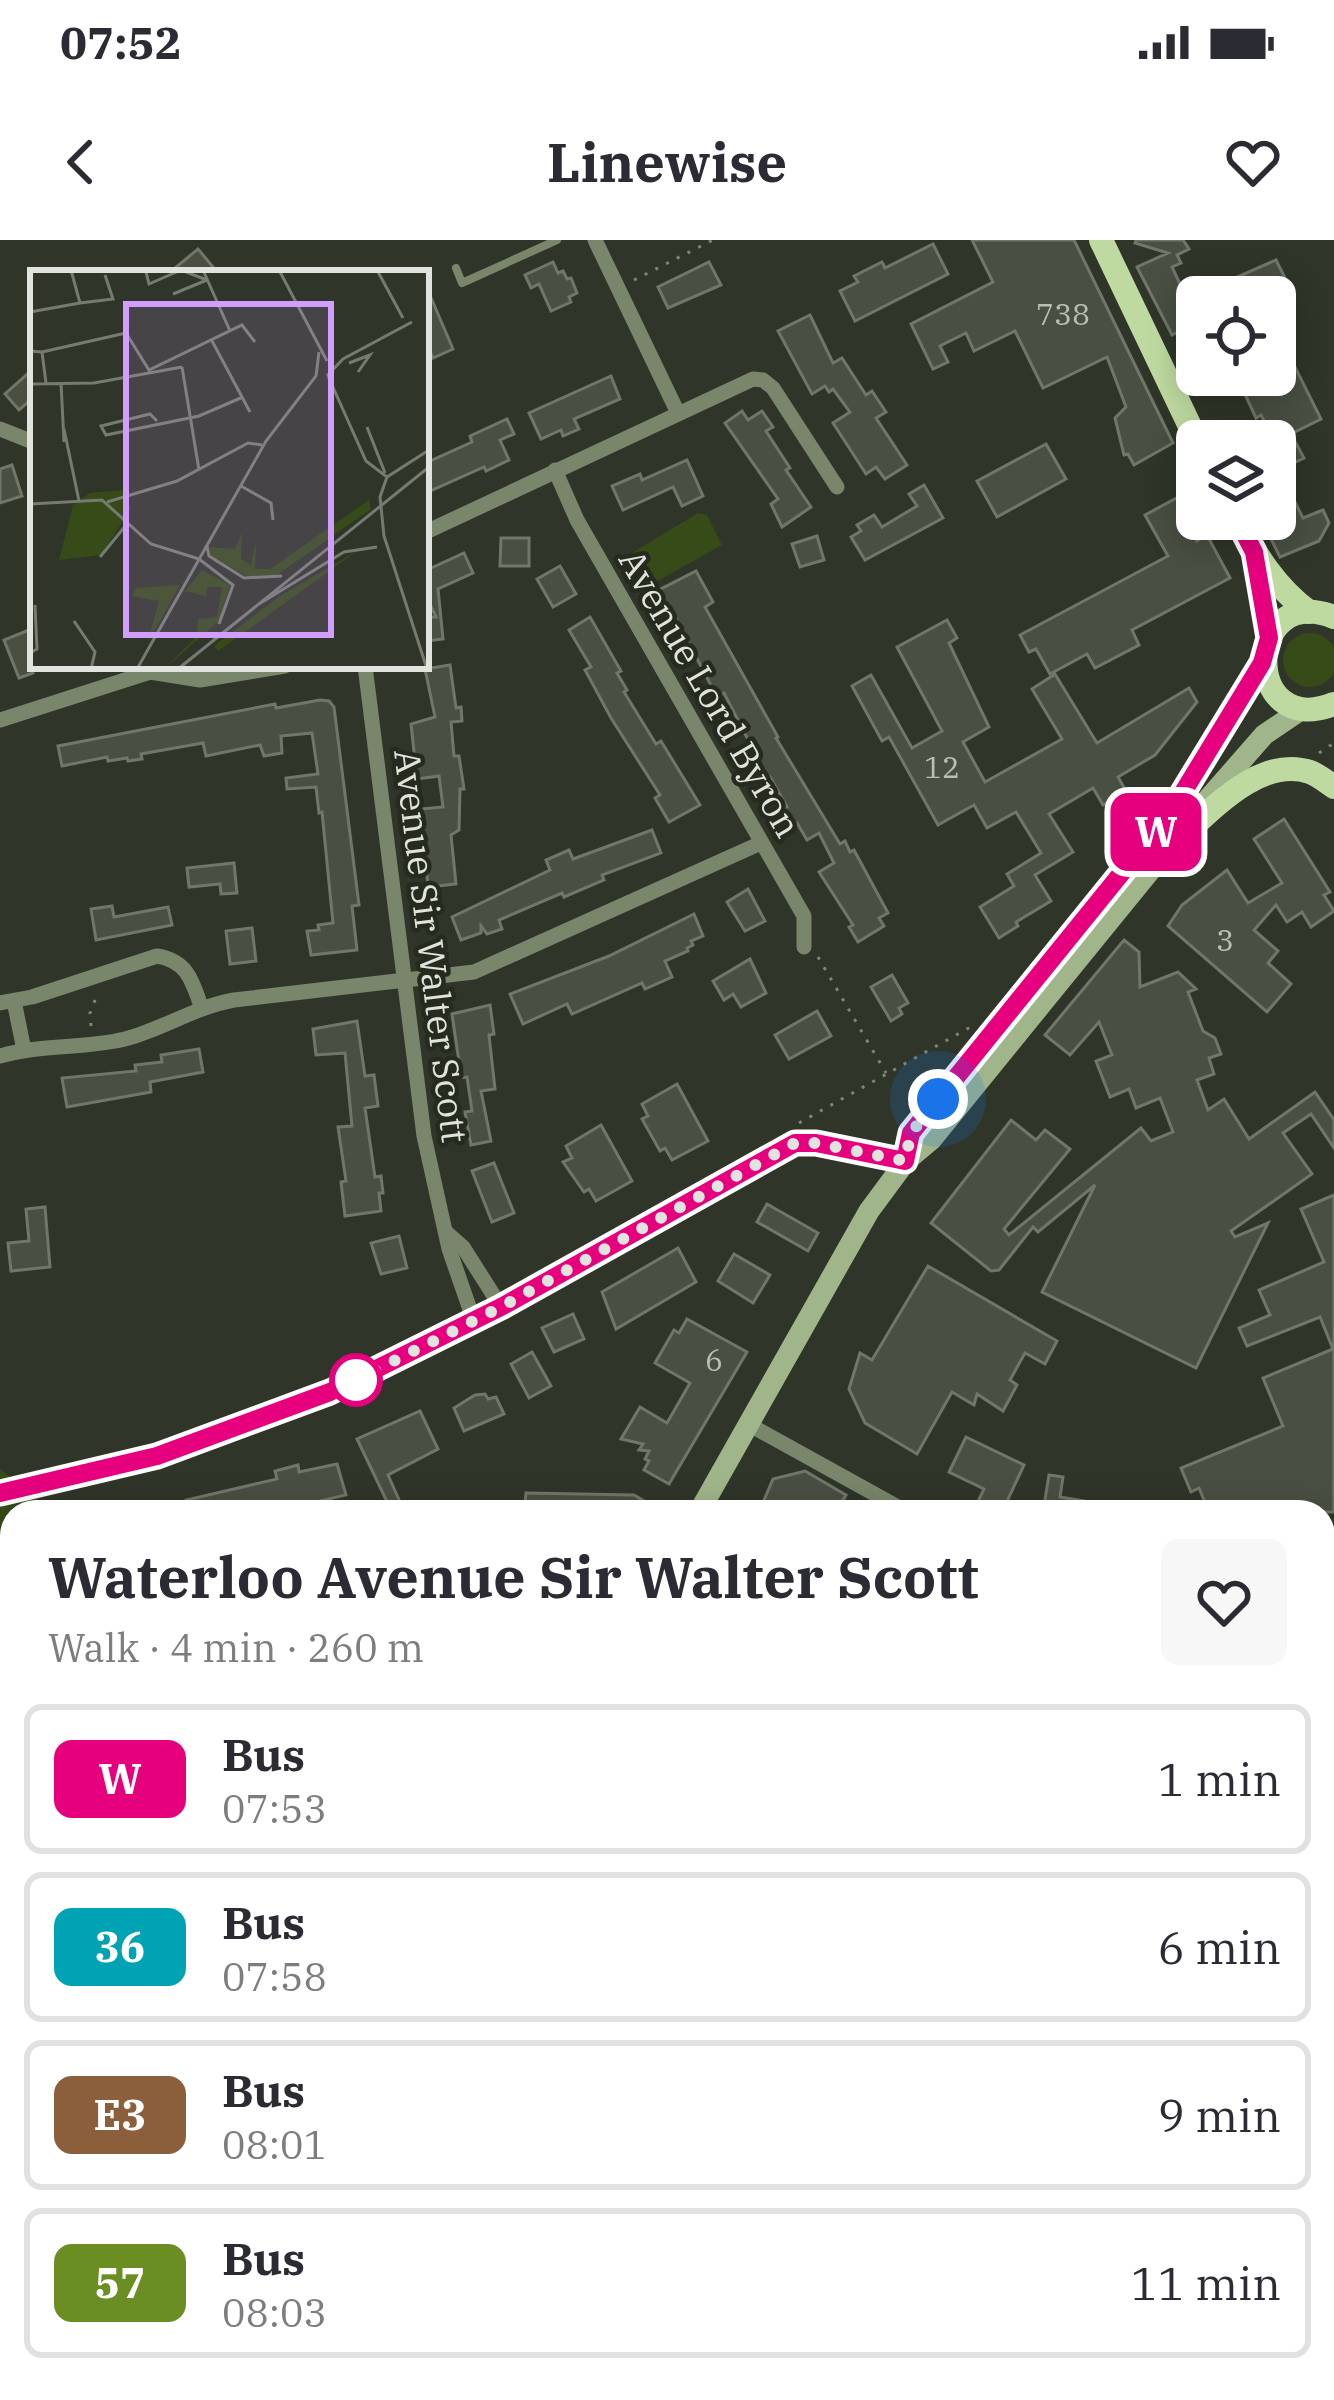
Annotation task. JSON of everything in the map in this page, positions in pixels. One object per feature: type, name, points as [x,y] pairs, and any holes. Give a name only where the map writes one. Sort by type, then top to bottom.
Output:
[{"type":"main road","points":[[1101,240],[1187,420]]},
{"type":"main road","points":[[1248,540],[1285,594],[1322,614]]},
{"type":"main road","points":[[1254,552],[1276,695],[1317,708],[1334,730]]},
{"type":"main road","points":[[905,1161],[911,1133],[1171,812],[1279,624],[1322,614]]},
{"type":"main road","points":[[705,1500],[869,1210],[905,1161],[931,1140],[1264,736],[1317,708]]},
{"type":"main road","points":[[1167,850],[1243,783],[1264,773],[1308,771],[1334,787]]},
{"type":"main road","points":[[0,1493],[157,1456],[330,1392],[501,1307],[804,1142],[905,1161]]},
{"type":"street","points":[[595,240],[678,413]]},
{"type":"street","points":[[429,531],[753,380],[763,380],[773,388],[837,488]]},
{"type":"street","points":[[0,429],[30,441]]},
{"type":"street","name":"Avenue Lord Byron","points":[[555,470],[577,520],[804,916],[804,947]]},
{"type":"street","points":[[0,720],[149,669]]},
{"type":"street","points":[[156,669],[200,680],[267,669]]},
{"type":"street","name":"Avenue Sir Walter Scott","points":[[365,669],[424,1136],[446,1232],[474,1321]]},
{"type":"street","points":[[0,1056],[131,1037],[201,1006],[406,982],[488,967],[761,843]]},
{"type":"street","points":[[24,1050],[7,1002],[147,958],[171,958],[187,971],[201,1006]]},
{"type":"street","name":"Avenue Sir Walter Scott","points":[[446,1232],[464,1247],[501,1307]]},
{"type":"street","points":[[748,1424],[885,1500]]},
{"type":"lane","points":[[456,268],[462,283],[557,240]]},
{"type":"path","points":[[616,289],[713,240]]},
{"type":"path","points":[[804,947],[821,959],[887,1074]]},
{"type":"path","points":[[92,1043],[94,975]]},
{"type":"path","points":[[788,1129],[976,1024]]},
{"type":"green space","points":[[698,513],[707,515],[722,545],[645,588],[627,556]]},
{"type":"green space","points":[[1310,633],[1329,641],[1335,650],[1335,670],[1329,679],[1310,687],[1291,679],[1283,660],[1291,641]]},
{"type":"green space","points":[[0,1469],[37,1498],[37,1500],[0,1500]]},
{"type":"building","points":[[972,240],[1074,240],[1173,443],[1134,465],[1124,455],[1115,418],[1126,407],[1107,357],[1043,388],[1015,331],[974,351],[966,333],[940,346],[948,362],[933,369],[911,324],[993,282]]},
{"type":"building","points":[[1183,240],[1189,249],[1177,255],[1181,263],[1172,267],[1176,276],[1176,333],[1172,335],[1137,267],[1168,253],[1135,243]]},
{"type":"building","points":[[933,244],[948,274],[855,321],[840,291],[858,282],[854,276],[882,262],[885,268]]},
{"type":"building","points":[[198,249],[216,270],[173,270]]},
{"type":"building","points":[[1276,260],[1284,276],[1239,276]]},
{"type":"building","points":[[553,262],[558,273],[563,271],[571,278],[577,293],[569,297],[571,302],[551,311],[539,284],[531,288],[525,275]]},
{"type":"building","points":[[709,262],[721,285],[668,308],[658,287]]},
{"type":"building","points":[[429,293],[453,349],[433,358],[429,349]]},
{"type":"building","points":[[810,315],[833,363],[842,358],[866,395],[872,391],[886,412],[876,418],[907,465],[885,479],[876,467],[866,474],[833,423],[850,412],[833,389],[829,392],[825,386],[812,394],[778,331]]},
{"type":"building","points":[[1296,369],[1321,419],[1296,432],[1296,420],[1256,418],[1246,396],[1296,396]]},
{"type":"building","points":[[30,372],[30,401],[19,410],[5,394]]},
{"type":"building","points":[[611,376],[620,399],[574,419],[579,429],[563,436],[561,430],[541,439],[529,413]]},
{"type":"building","points":[[742,411],[748,420],[762,411],[773,427],[766,431],[811,507],[782,527],[771,504],[778,499],[725,423]]},
{"type":"building","points":[[507,419],[514,434],[500,440],[509,460],[430,491],[429,462],[472,442],[470,436]]},
{"type":"building","points":[[1046,444],[1066,479],[997,517],[977,481]]},
{"type":"building","points":[[687,460],[703,496],[682,506],[673,487],[623,510],[612,486],[640,474],[642,480]]},
{"type":"building","points":[[12,465],[22,496],[0,503],[0,469]]},
{"type":"building","points":[[924,485],[943,518],[865,560],[851,537],[861,531],[857,525],[874,515],[882,527],[917,506],[909,494]]},
{"type":"building","points":[[1176,498],[1176,540],[1210,540],[1230,578],[1132,630],[1139,645],[1095,668],[1087,654],[1050,674],[1036,649],[1029,652],[1020,635],[1168,556],[1145,515]]},
{"type":"building","points":[[1296,504],[1303,518],[1323,510],[1329,523],[1319,541],[1280,557],[1272,540],[1296,540]]},
{"type":"building","points":[[817,536],[824,560],[800,567],[792,544]]},
{"type":"building","points":[[501,538],[529,538],[529,566],[500,566]]},
{"type":"building","points":[[464,553],[473,573],[438,589],[443,639],[429,641],[429,617],[436,617],[429,602],[429,569]]},
{"type":"building","points":[[560,566],[576,594],[553,607],[537,579]]},
{"type":"building","points":[[696,571],[713,602],[705,607],[776,738],[840,844],[845,841],[850,852],[854,850],[888,913],[879,918],[884,926],[858,942],[849,927],[853,925],[819,872],[834,863],[819,833],[807,840],[797,823],[791,826],[782,810],[787,807],[770,777],[764,781],[756,766],[760,763],[724,693],[717,697],[669,605],[663,608],[655,592]]},
{"type":"building","points":[[590,617],[621,671],[617,673],[624,692],[700,805],[669,822],[655,798],[660,795],[611,718],[585,670],[591,667],[569,630]]},
{"type":"building","points":[[947,620],[957,638],[949,643],[989,727],[963,742],[985,782],[1062,739],[1032,689],[1055,674],[1097,743],[1189,688],[1197,702],[1155,755],[1118,777],[1126,791],[1103,805],[1093,788],[1049,814],[1073,852],[1035,875],[1051,901],[999,938],[980,907],[1014,886],[1007,874],[1041,853],[1016,812],[987,828],[974,805],[938,825],[889,737],[882,741],[852,686],[871,675],[912,748],[942,731],[897,647]]},
{"type":"building","points":[[30,630],[33,673],[19,678],[4,640]]},
{"type":"building","points":[[450,665],[462,721],[451,722],[454,756],[459,756],[464,789],[460,789],[459,830],[451,835],[456,884],[428,887],[421,809],[443,807],[439,776],[417,779],[411,724],[435,717],[425,669]]},
{"type":"building","points":[[320,700],[334,707],[359,905],[352,906],[357,950],[311,955],[307,931],[333,923],[322,812],[316,787],[287,789],[286,778],[318,774],[312,733],[281,736],[282,753],[264,756],[260,745],[206,756],[203,743],[141,754],[142,759],[108,761],[107,757],[62,766],[58,746],[275,704],[276,708]]},
{"type":"building","points":[[1284,819],[1330,892],[1324,895],[1334,911],[1311,927],[1302,912],[1287,922],[1276,905],[1254,930],[1278,951],[1268,963],[1291,984],[1267,1012],[1168,926],[1182,905],[1227,870],[1248,903],[1282,883],[1254,839]]},
{"type":"building","points":[[652,830],[661,853],[499,920],[502,929],[487,934],[481,926],[481,933],[461,940],[452,917],[550,870],[546,860],[569,850],[573,859]]},
{"type":"building","points":[[234,863],[237,893],[221,894],[220,884],[189,887],[187,868]]},
{"type":"building","points":[[748,889],[765,921],[745,931],[727,902]]},
{"type":"building","points":[[112,906],[114,917],[168,907],[172,925],[96,940],[91,909]]},
{"type":"building","points":[[694,914],[703,936],[691,941],[688,951],[665,961],[672,977],[645,989],[642,983],[572,1014],[567,1004],[523,1024],[510,994],[609,956]]},
{"type":"building","points":[[252,928],[256,961],[230,964],[226,931]]},
{"type":"building","points":[[1124,940],[1139,952],[1140,987],[1178,972],[1196,989],[1188,992],[1203,1031],[1215,1038],[1221,1054],[1209,1058],[1214,1074],[1197,1080],[1208,1110],[1224,1099],[1249,1139],[1315,1092],[1334,1120],[1334,1148],[1311,1114],[1283,1133],[1312,1174],[1231,1231],[1235,1237],[1268,1223],[1196,1368],[1042,1292],[1095,1185],[1038,1232],[1033,1227],[999,1270],[991,1271],[931,1223],[1011,1120],[1036,1140],[1045,1130],[1070,1149],[1004,1229],[1009,1235],[1141,1128],[1151,1141],[1173,1132],[1160,1098],[1136,1108],[1129,1089],[1110,1097],[1096,1061],[1112,1055],[1099,1022],[1070,1055],[1045,1035]]},
{"type":"building","points":[[750,959],[766,993],[741,1007],[733,994],[724,1000],[713,981]]},
{"type":"building","points":[[892,975],[908,1003],[891,1021],[871,987]]},
{"type":"building","points":[[490,1005],[495,1089],[481,1091],[491,1141],[471,1145],[465,1112],[472,1111],[467,1077],[456,1078],[454,1062],[459,1062],[452,1014]]},
{"type":"building","points":[[817,1011],[831,1036],[789,1059],[775,1035]]},
{"type":"building","points":[[357,1021],[365,1076],[374,1075],[378,1106],[365,1108],[375,1177],[381,1176],[383,1193],[379,1193],[381,1211],[345,1216],[341,1182],[346,1181],[338,1127],[352,1126],[345,1053],[316,1055],[313,1029]]},
{"type":"building","points":[[199,1049],[203,1072],[150,1082],[151,1092],[67,1107],[62,1078],[136,1071],[135,1065],[162,1062],[161,1055]]},
{"type":"building","points":[[677,1084],[708,1141],[672,1160],[665,1148],[660,1151],[642,1119],[648,1116],[642,1104]]},
{"type":"building","points":[[601,1125],[632,1181],[596,1201],[563,1162],[572,1158],[566,1146]]},
{"type":"building","points":[[494,1163],[514,1213],[492,1222],[472,1171]]},
{"type":"building","points":[[1334,1195],[1334,1500],[1204,1500],[1199,1488],[1191,1492],[1181,1468],[1283,1426],[1263,1378],[1333,1349],[1320,1317],[1247,1346],[1239,1328],[1270,1315],[1259,1290],[1324,1262],[1301,1209]]},
{"type":"building","points":[[767,1204],[818,1233],[808,1251],[757,1222]]},
{"type":"building","points":[[45,1207],[50,1267],[11,1271],[8,1243],[29,1241],[26,1209]]},
{"type":"building","points":[[399,1236],[407,1268],[381,1274],[371,1243]]},
{"type":"building","points":[[678,1248],[696,1282],[616,1329],[602,1292]]},
{"type":"building","points":[[734,1254],[770,1275],[753,1303],[718,1281]]},
{"type":"building","points":[[928,1266],[1057,1341],[1045,1364],[1025,1353],[1010,1380],[1017,1385],[1003,1411],[977,1394],[974,1405],[952,1392],[917,1454],[865,1423],[849,1389],[860,1353],[872,1360]]},
{"type":"building","points":[[573,1314],[584,1339],[554,1352],[542,1328]]},
{"type":"building","points":[[687,1319],[747,1352],[669,1484],[644,1470],[649,1451],[639,1450],[643,1444],[621,1439],[640,1407],[667,1423],[690,1383],[655,1363],[674,1330],[679,1333]]},
{"type":"building","points":[[532,1352],[551,1386],[529,1398],[511,1364]]},
{"type":"building","points":[[485,1394],[488,1399],[496,1397],[504,1414],[464,1431],[454,1408]]},
{"type":"building","points":[[420,1411],[438,1449],[388,1475],[399,1500],[386,1500],[357,1439]]},
{"type":"building","points":[[966,1437],[1024,1465],[1008,1500],[979,1500],[984,1489],[949,1472]]},
{"type":"building","points":[[337,1464],[346,1495],[324,1500],[186,1500],[277,1479],[275,1471],[298,1465],[299,1472]]},
{"type":"building","points":[[805,1471],[846,1495],[843,1500],[764,1500],[773,1479]]},
{"type":"building","points":[[1049,1475],[1063,1477],[1060,1497],[1078,1500],[1045,1500]]},
{"type":"building","points":[[526,1493],[634,1495],[643,1500],[525,1500]]},
{"type":"bus line","name":"W","points":[[0,1493],[157,1456],[330,1392],[501,1307],[795,1143],[905,1161],[911,1133],[1171,812],[1262,663],[1269,638],[1248,540]]},
{"type":"route","points":[[356,1380],[501,1307],[795,1143],[905,1161],[911,1133],[938,1099]]}]
